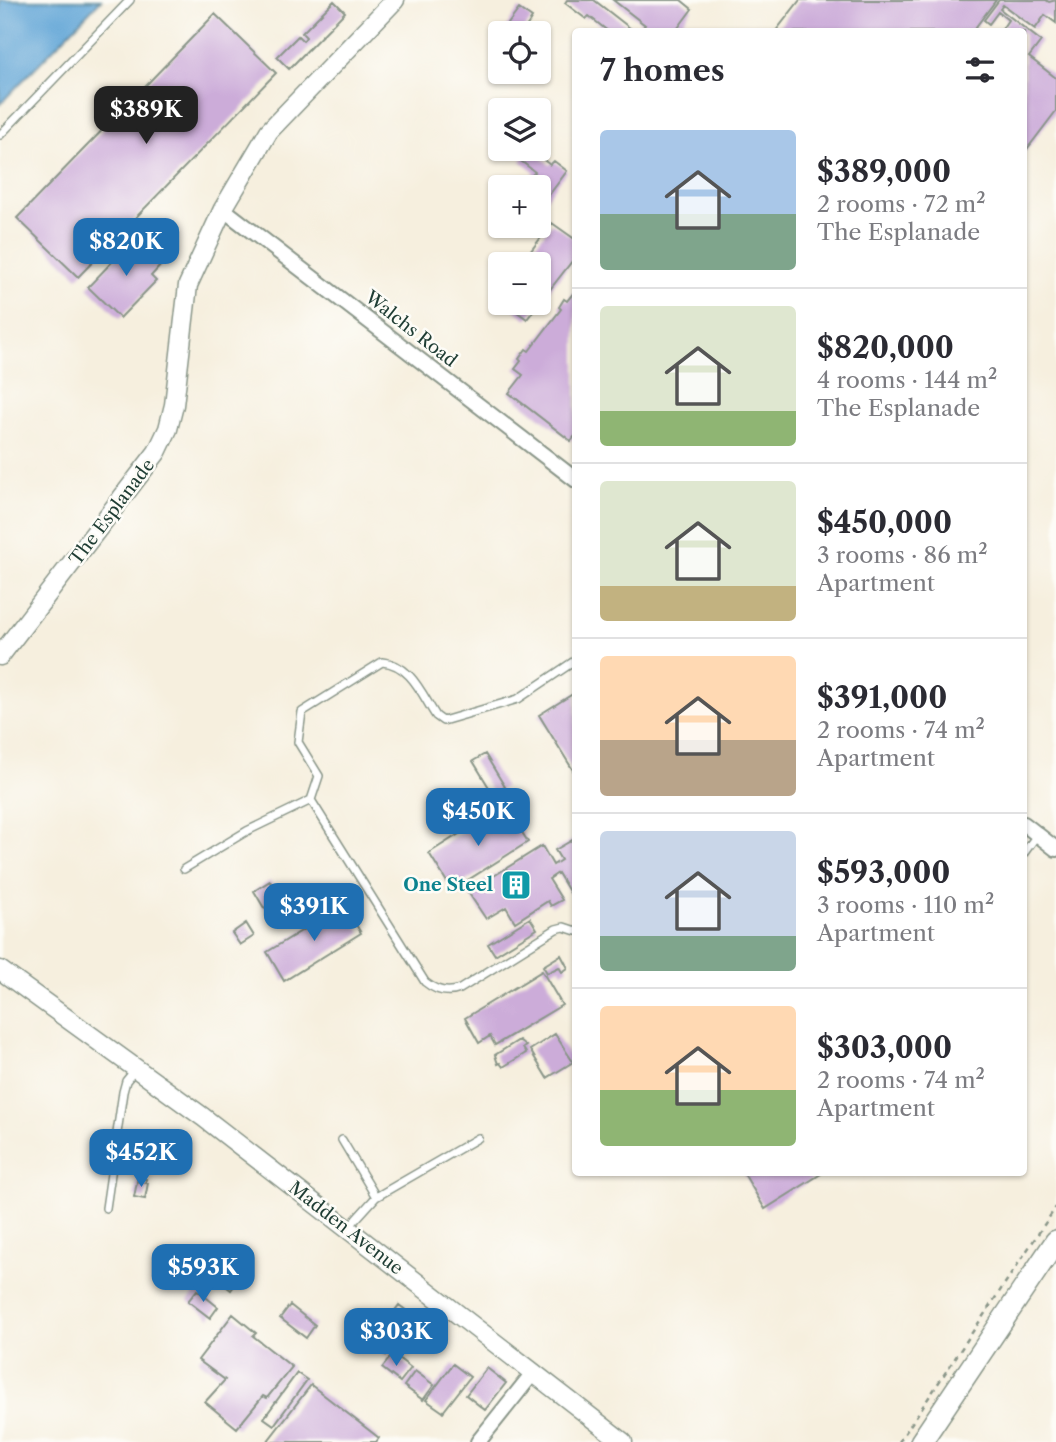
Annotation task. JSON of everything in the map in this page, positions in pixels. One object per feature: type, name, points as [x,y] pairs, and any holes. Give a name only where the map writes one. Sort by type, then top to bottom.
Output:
[{"type":"main road","points":[[921,1442],[1056,1241]]},
{"type":"street","name":"The Esplanade","points":[[0,656],[157,452],[168,429],[174,405],[188,285],[223,209],[269,131],[395,0]]},
{"type":"street","name":"Walchs Road","points":[[223,209],[572,477]]},
{"type":"street","points":[[1027,826],[1056,849]]},
{"type":"street","points":[[0,970],[136,1068]]},
{"type":"street","name":"Madden Avenue","points":[[136,1068],[623,1442]]},
{"type":"street","points":[[478,1442],[533,1373]]},
{"type":"lane","points":[[0,135],[130,0]]},
{"type":"lane","points":[[184,870],[247,831],[311,800],[319,776],[298,742],[302,712],[382,662],[394,663],[408,673],[436,716],[443,721],[518,699],[572,663]]},
{"type":"lane","points":[[311,800],[425,982],[435,989],[448,992],[460,989],[556,929],[564,927],[572,930]]},
{"type":"lane","points":[[1027,849],[1038,834]]},
{"type":"lane","points":[[106,1208],[122,1092],[136,1068]]},
{"type":"lane","points":[[347,1229],[376,1197],[478,1138]]},
{"type":"lane","points":[[342,1140],[376,1197]]},
{"type":"path","points":[[899,1442],[1056,1207]]},
{"type":"water","points":[[0,0],[101,0],[0,104]]},
{"type":"building","points":[[567,0],[594,0],[630,28],[604,28],[589,16],[586,19],[565,3]]},
{"type":"building","points":[[613,0],[681,0],[692,9],[678,28],[642,28],[645,25]]},
{"type":"building","points":[[800,0],[996,0],[975,28],[778,28]]},
{"type":"building","points":[[999,0],[1056,0],[1056,23],[1045,15],[1035,29],[1003,5],[1000,9],[1024,28],[1003,28],[1008,20],[998,12],[989,24],[984,20]]},
{"type":"building","points":[[334,1],[345,12],[289,69],[277,57],[298,36],[303,41],[306,37],[302,33]]},
{"type":"building","points":[[519,9],[532,18],[530,21],[510,21]]},
{"type":"building","points":[[215,14],[276,73],[78,277],[17,218]]},
{"type":"building","points":[[1027,30],[1041,41],[1029,57],[1056,78],[1056,111],[1027,149]]},
{"type":"building","points":[[521,161],[545,161],[550,165],[554,161],[567,171],[551,192],[551,175],[532,175],[535,172]]},
{"type":"building","points":[[552,223],[572,237],[572,261],[551,288],[551,252],[530,252],[541,238],[551,238]]},
{"type":"building","points":[[135,238],[162,264],[151,276],[156,281],[120,318],[88,287]]},
{"type":"building","points":[[572,295],[571,441],[509,393],[523,375],[515,369],[521,361],[519,359],[526,349],[529,351],[561,309],[559,307],[564,299],[567,301]]},
{"type":"building","points":[[572,694],[572,769],[539,715]]},
{"type":"building","points":[[485,754],[505,787],[493,794],[473,761]]},
{"type":"building","points":[[505,805],[528,842],[452,890],[429,853]]},
{"type":"building","name":"One Steel","points":[[572,840],[572,896],[558,873],[549,879],[562,900],[551,906],[548,901],[515,922],[506,907],[486,919],[468,892],[542,846],[553,865],[561,860],[555,850]]},
{"type":"building","points":[[270,881],[280,899],[264,908],[254,891]]},
{"type":"building","points":[[344,905],[361,933],[284,981],[267,952]]},
{"type":"building","points":[[530,918],[537,929],[495,955],[488,944]]},
{"type":"building","points":[[246,923],[254,936],[240,945],[232,933]]},
{"type":"building","points":[[561,955],[568,968],[562,972],[559,967],[547,973],[543,966]]},
{"type":"building","points":[[542,971],[562,1005],[495,1045],[490,1036],[479,1043],[465,1018]]},
{"type":"building","points":[[555,1034],[572,1063],[547,1078],[530,1050]]},
{"type":"building","points":[[519,1040],[526,1046],[523,1048],[526,1053],[503,1067],[498,1064],[495,1055]]},
{"type":"building","points":[[745,1176],[818,1176],[765,1209]]},
{"type":"building","points":[[138,1177],[146,1179],[145,1183],[148,1183],[145,1199],[134,1197]]},
{"type":"building","points":[[211,1250],[243,1274],[231,1290],[199,1265]]},
{"type":"building","points":[[197,1290],[218,1307],[210,1318],[188,1301]]},
{"type":"building","points":[[290,1305],[315,1325],[306,1338],[280,1318]]},
{"type":"building","points":[[399,1305],[415,1317],[386,1355],[371,1343]]},
{"type":"building","points":[[233,1314],[256,1333],[253,1336],[292,1367],[267,1398],[263,1396],[237,1428],[205,1402],[225,1380],[198,1360]]},
{"type":"building","points":[[393,1354],[411,1368],[400,1382],[382,1368]]},
{"type":"building","points":[[453,1364],[470,1377],[443,1412],[426,1400]]},
{"type":"building","points":[[487,1368],[506,1383],[485,1410],[466,1395]]},
{"type":"building","points":[[415,1371],[434,1385],[423,1400],[404,1386]]},
{"type":"building","points":[[297,1373],[307,1380],[274,1425],[264,1418]]},
{"type":"building","points":[[311,1385],[379,1438],[376,1442],[267,1442]]},
{"type":"place","name":"One Steel","points":[[516,885]]}]
